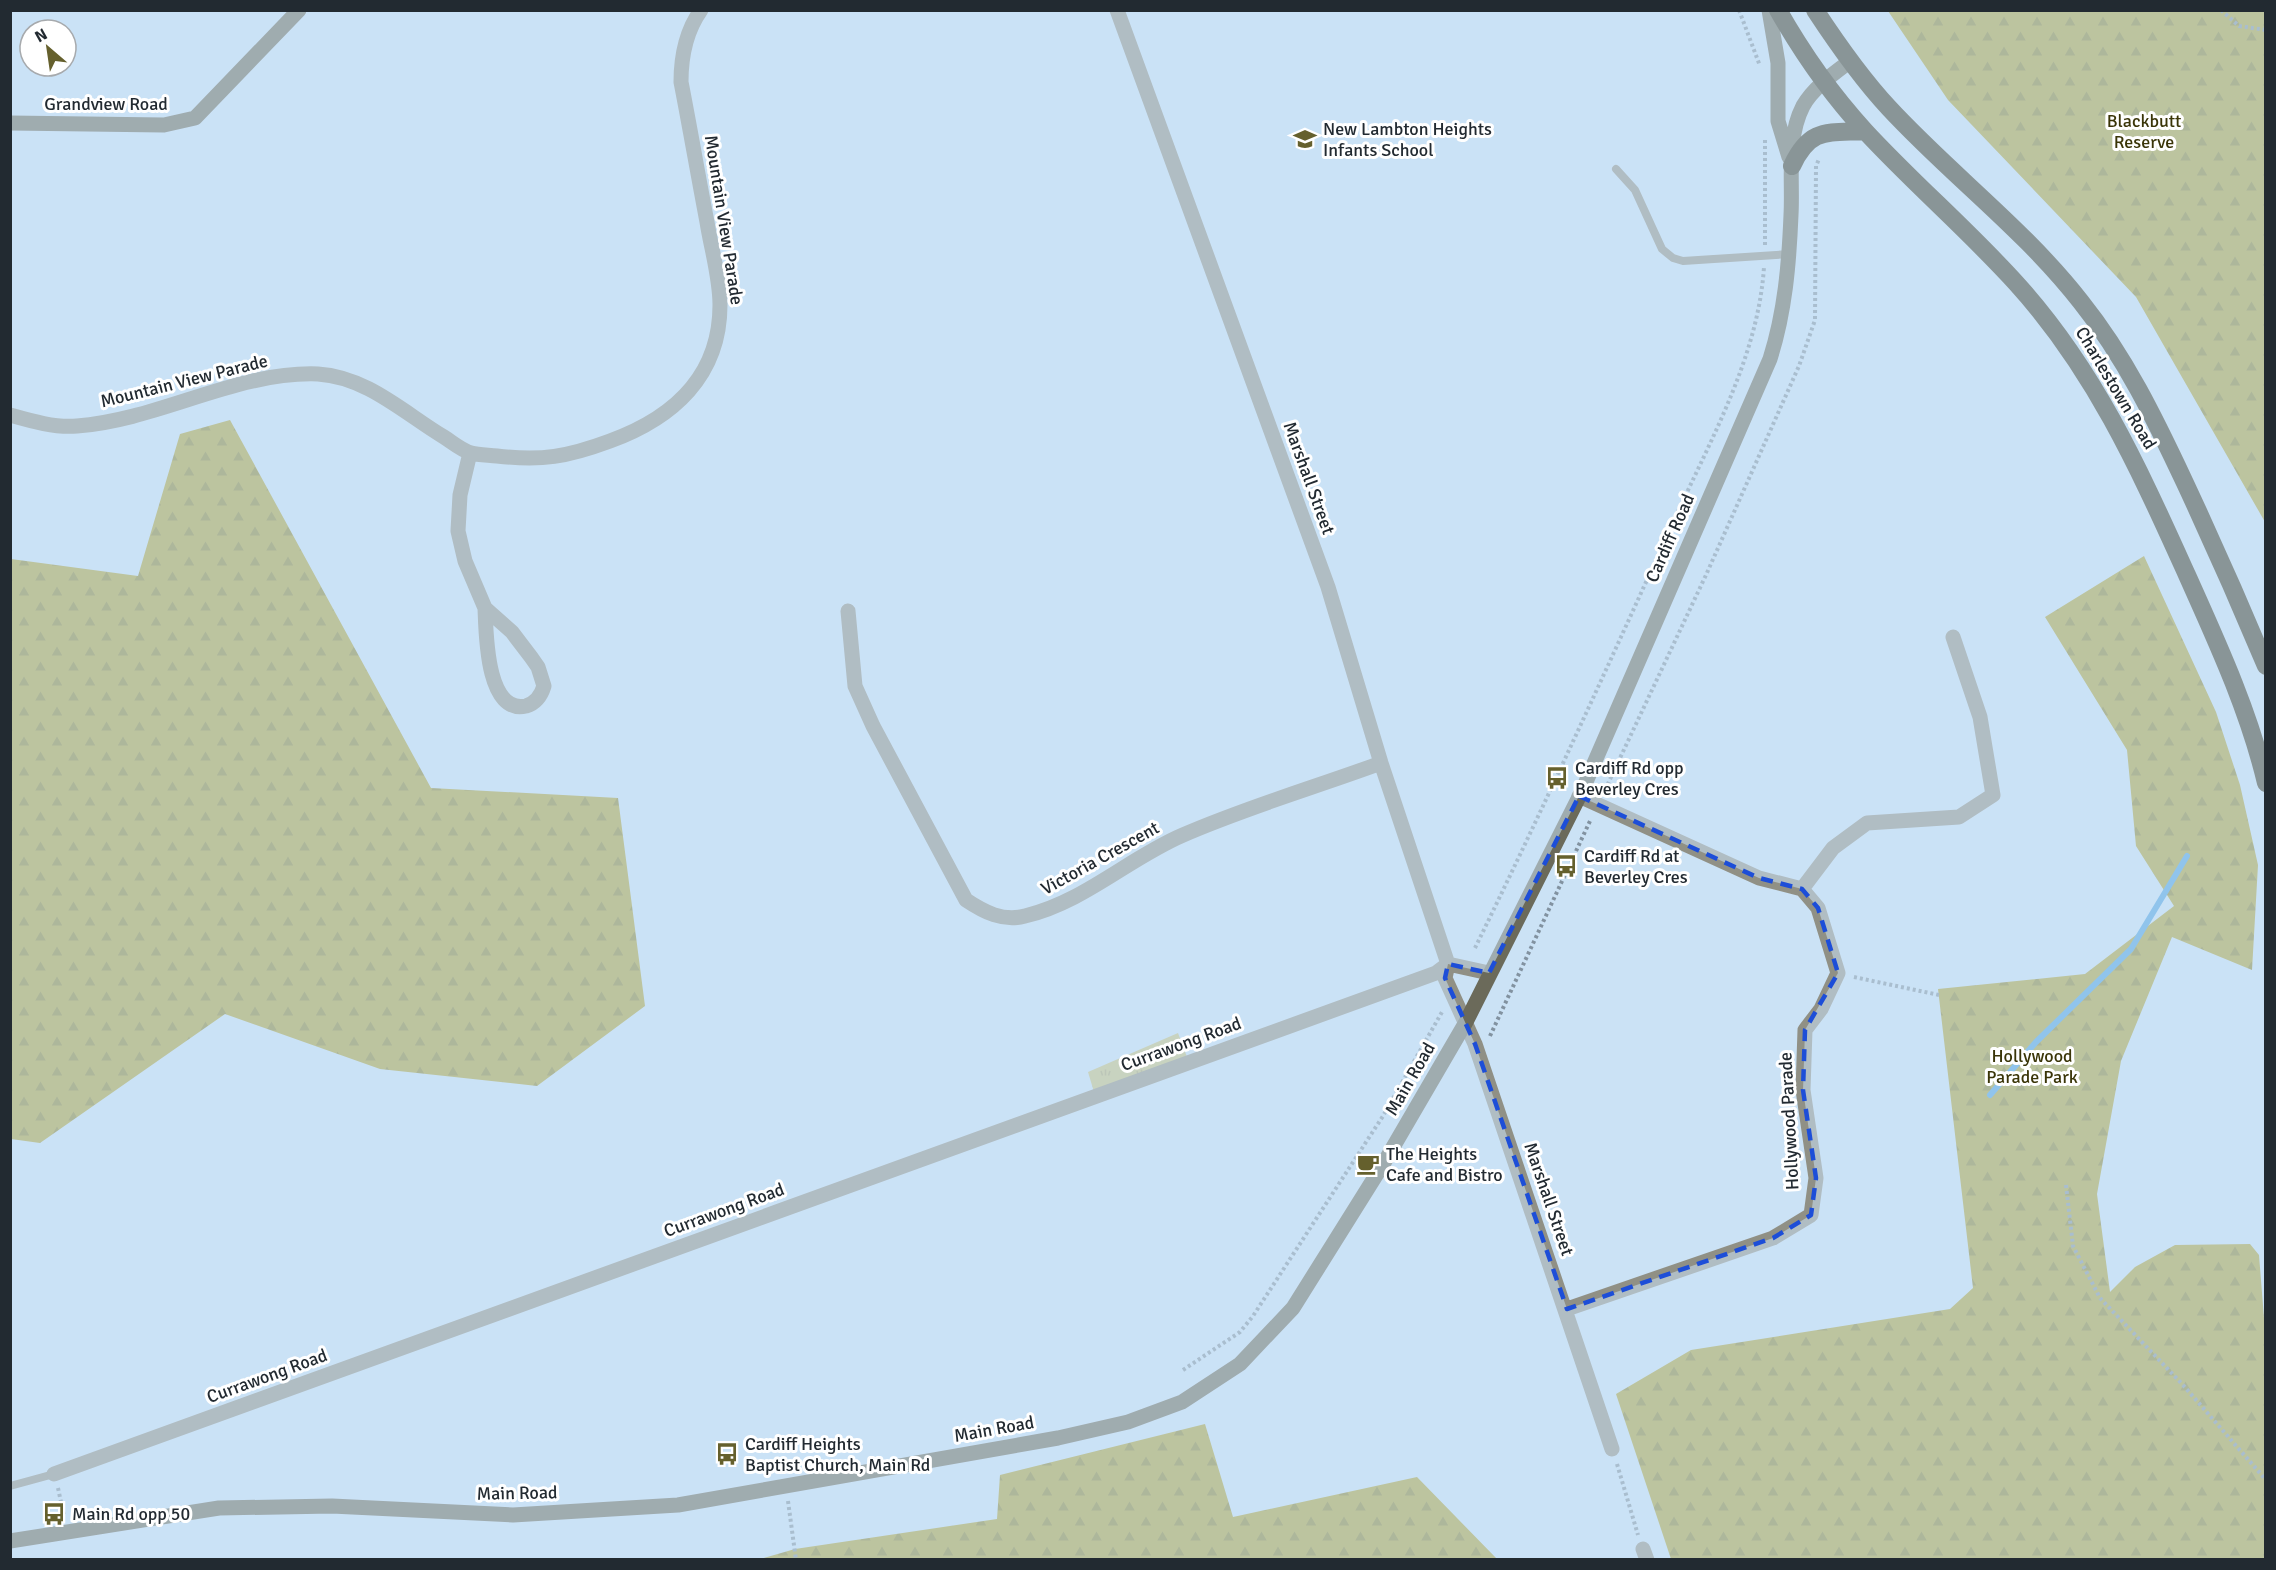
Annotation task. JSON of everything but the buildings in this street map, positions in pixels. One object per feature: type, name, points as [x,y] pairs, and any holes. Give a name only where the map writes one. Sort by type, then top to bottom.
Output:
[{"type":"highway","name":"Charlestown Road","points":[[1778,10],[1824,82],[1865,131],[2016,282],[2062,338],[2106,406],[2139,467],[2209,624],[2247,717],[2265,783]]},
{"type":"highway","name":"Charlestown Road","points":[[1815,10],[1849,62],[1890,109],[2038,250],[2082,303],[2126,366],[2156,422],[2197,509],[2265,666]]},
{"type":"highway","points":[[1792,166],[1804,144],[1818,135],[1839,130],[1865,131]]},
{"type":"main road","name":"Grandview Road","points":[[10,123],[164,125],[186,122],[195,118],[299,10]]},
{"type":"main road","points":[[1769,10],[1778,63],[1778,121],[1792,166]]},
{"type":"main road","name":"Cardiff Road","points":[[1466,1022],[1580,796],[1760,386],[1781,322],[1790,254],[1792,166],[1796,125],[1802,109],[1824,82],[1849,62]]},
{"type":"main road","name":"Main Road","points":[[10,1541],[219,1508],[332,1506],[513,1515],[678,1505],[1058,1438],[1128,1422],[1182,1402],[1240,1364],[1293,1308],[1385,1161],[1466,1022]]},
{"type":"street","name":"Mountain View Parade","points":[[10,415],[34,422],[75,426],[117,420],[258,380],[304,374],[328,375],[351,381],[383,396],[470,453],[533,460],[569,455],[650,425],[692,387],[707,363],[718,333],[720,302],[681,82],[681,62],[686,41],[701,10]]},
{"type":"street","name":"Marshall Street","points":[[1117,10],[1328,587],[1381,763],[1448,964],[1445,978],[1480,1058],[1567,1309],[1612,1449]]},
{"type":"street","points":[[470,453],[460,495],[458,531],[465,561],[485,608],[488,655],[498,689],[504,700],[513,704],[529,705],[538,699],[544,686],[538,667],[512,632],[485,608]]},
{"type":"street","name":"Victoria Crescent","points":[[848,611],[855,686],[873,726],[966,900],[985,912],[1003,918],[1023,917],[1056,907],[1182,835],[1381,763]]},
{"type":"street","points":[[1802,889],[1833,848],[1867,822],[1959,817],[1993,795],[1980,717],[1953,637]]},
{"type":"street","points":[[1580,796],[1759,878],[1802,889],[1818,908],[1838,973]]},
{"type":"street","points":[[1448,964],[1489,973]]},
{"type":"street","name":"Currawong Road","points":[[54,1474],[1436,973],[1448,964]]},
{"type":"street","name":"Hollywood Parade","points":[[1567,1309],[1773,1238],[1811,1215],[1816,1178],[1803,1090],[1805,1030],[1821,1009],[1838,973]]},
{"type":"lane","points":[[1616,169],[1635,190],[1662,249],[1673,258],[1683,261],[1790,254]]},
{"type":"lane","name":"Currawong Road","points":[[10,1486],[54,1474]]},
{"type":"path","points":[[1738,10],[1763,74]]},
{"type":"path","points":[[2221,10],[2239,26],[2265,30]]},
{"type":"path","points":[[1475,948],[1645,586],[1739,375],[1757,318],[1765,255],[1765,131]]},
{"type":"path","points":[[1480,1058],[1590,821]]},
{"type":"path","points":[[1838,973],[1939,995]]},
{"type":"path","points":[[1183,1370],[1240,1332],[1253,1316],[1383,1116],[1434,1030],[1445,1006]]},
{"type":"path","points":[[2066,1185],[2073,1246],[2100,1298],[2183,1385],[2265,1480]]},
{"type":"path","points":[[1612,1449],[1645,1554]]},
{"type":"path","points":[[54,1474],[68,1532]]},
{"type":"path","points":[[785,1486],[796,1560]]},
{"type":"highlighted area","points":[[1579,796],[1759,878],[1802,889],[1818,908],[1838,973],[1805,1030],[1803,1090],[1816,1178],[1811,1215],[1773,1238],[1567,1309],[1475,1044],[1445,978],[1448,964],[1489,973]]},
{"type":"green space","name":"Blackbutt Reserve","points":[[1888,11],[2265,11],[2265,522],[2136,297],[1948,100]]},
{"type":"green space","points":[[230,420],[431,788],[618,798],[645,1006],[537,1086],[380,1069],[225,1014],[40,1143],[11,1139],[11,559],[138,576],[180,434]]},
{"type":"green space","name":"Hollywood Parade Park","points":[[2144,556],[2216,712],[2240,785],[2258,865],[2252,970],[2172,937],[2121,1061],[2097,1194],[2110,1292],[2135,1267],[2175,1245],[2250,1244],[2259,1255],[2266,1343],[2265,1559],[1671,1559],[1616,1394],[1691,1350],[1950,1309],[1973,1288],[1938,989],[2085,974],[2174,906],[2136,846],[2127,750],[2045,617]]},
{"type":"green space","points":[[1178,1033],[1187,1057],[1094,1092],[1088,1072]]},
{"type":"green space","points":[[1205,1424],[1233,1517],[1417,1477],[1497,1559],[760,1559],[795,1549],[997,1519],[1000,1475]]},
{"type":"waterway","points":[[1990,1095],[2036,1042],[2131,949],[2187,856]]},
{"type":"place","name":"New Lambton Heights Infants School","points":[[1305,139]]},
{"type":"place","name":"Cardiff Rd opp Beverley Cres","points":[[1557,778]]},
{"type":"place","name":"Cardiff Rd at Beverley Cres","points":[[1566,866]]},
{"type":"place","name":"The Heights Cafe and Bistro","points":[[1368,1164]]},
{"type":"place","name":"Cardiff Heights Baptist Church, Main Rd","points":[[727,1454]]},
{"type":"place","name":"Main Rd opp 50","points":[[54,1514]]}]
